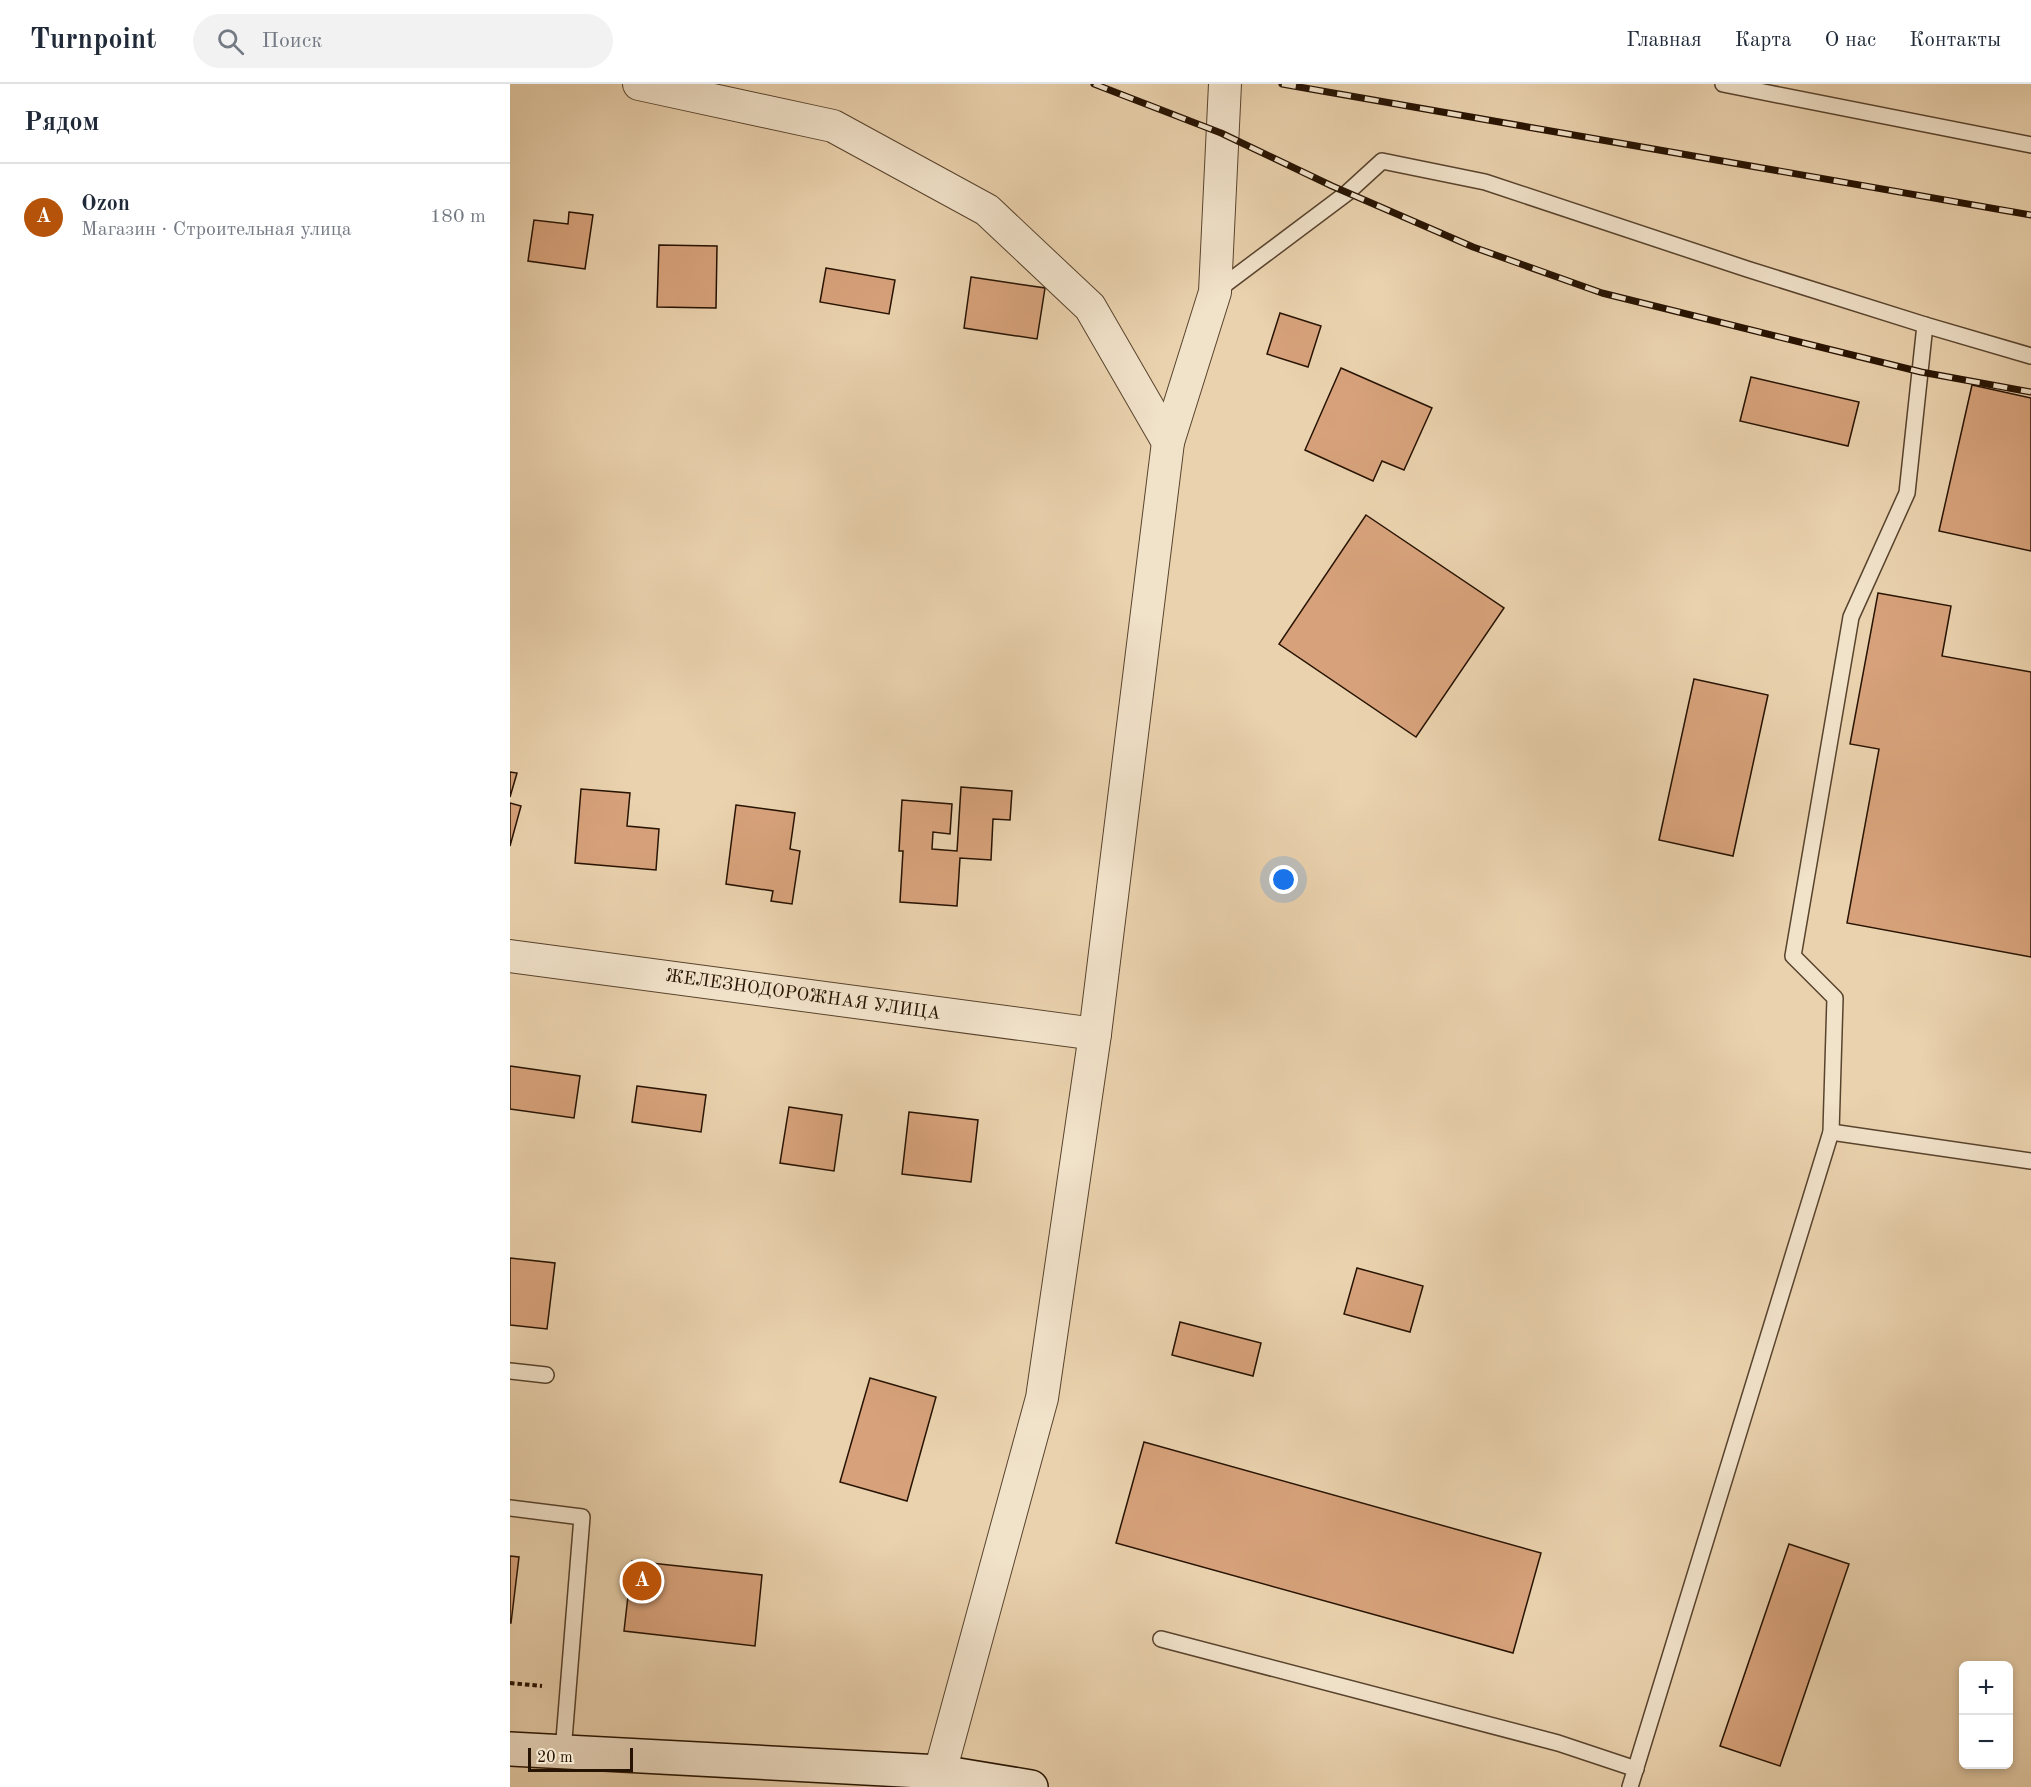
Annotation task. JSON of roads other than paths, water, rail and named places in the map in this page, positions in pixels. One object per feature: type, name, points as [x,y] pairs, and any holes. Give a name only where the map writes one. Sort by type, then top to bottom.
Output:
[{"type":"main road","points":[[510,1749],[940,1772],[1031,1787]]},
{"type":"street","points":[[639,84],[833,126],[987,210],[1090,307],[1168,442]]},
{"type":"street","points":[[940,1772],[1042,1398],[1095,1034],[1168,442],[1215,292],[1225,84]]},
{"type":"street","name":"ЖЕЛЕЗНОДОРОЖНАЯ УЛИЦА","points":[[510,956],[1095,1034]]},
{"type":"lane","points":[[1723,84],[2031,145]]},
{"type":"lane","points":[[1215,292],[1347,193],[1382,161],[1485,183],[1925,325],[2031,356]]},
{"type":"lane","points":[[1630,1787],[1831,1132],[1834,998],[1793,956],[1851,617],[1907,493],[1925,325]]},
{"type":"lane","points":[[1831,1132],[2031,1161]]},
{"type":"lane","points":[[510,1371],[546,1375]]},
{"type":"lane","points":[[510,1508],[582,1517],[563,1752]]},
{"type":"lane","points":[[1161,1639],[1558,1743],[1636,1769]]},
{"type":"railway","points":[[1094,84],[1221,133],[1332,186],[1473,247],[1602,293],[1921,372],[2031,392]]},
{"type":"railway","points":[[1282,84],[2031,215]]},
{"type":"place","name":"Ozon","points":[[642,1581]]}]
